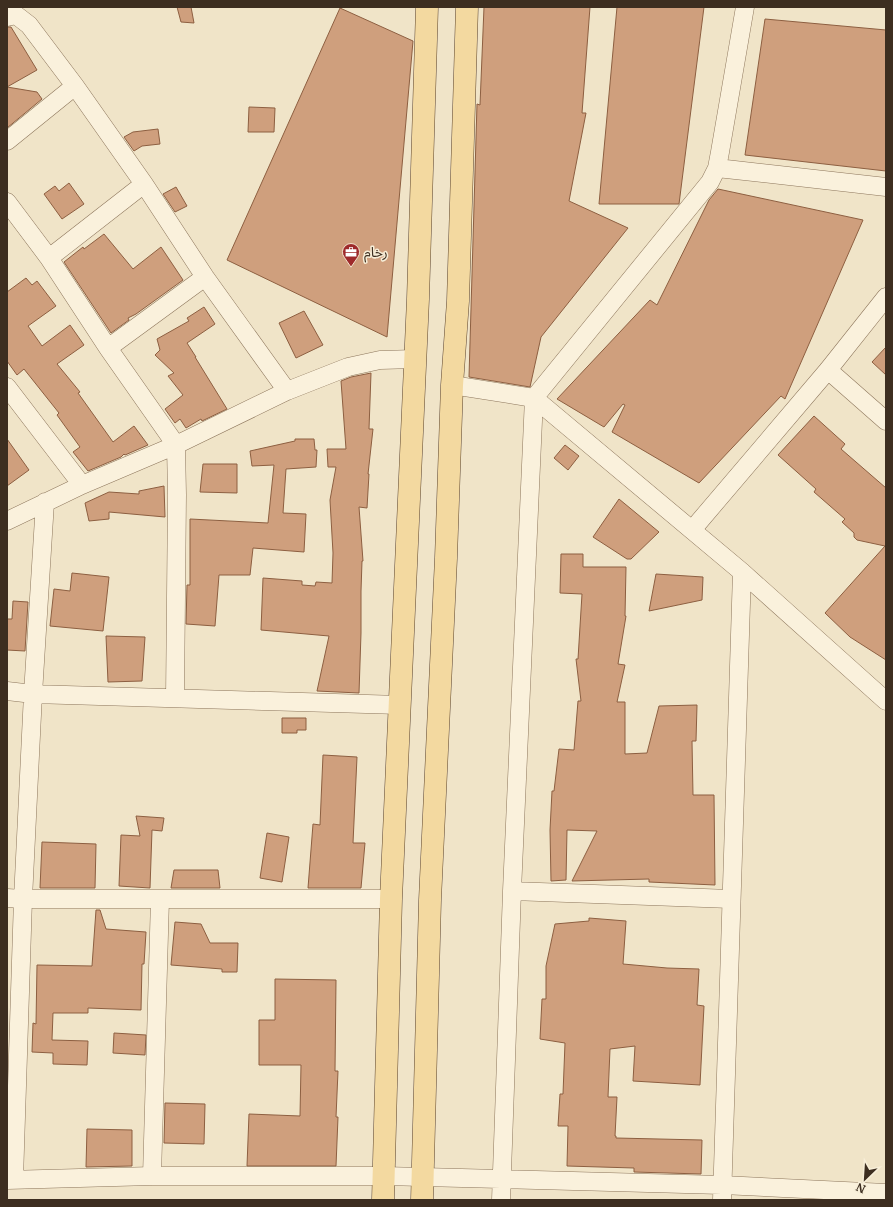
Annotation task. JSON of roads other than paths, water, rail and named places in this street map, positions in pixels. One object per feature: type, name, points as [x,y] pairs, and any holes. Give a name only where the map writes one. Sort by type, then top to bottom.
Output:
[{"type":"main road","points":[[383,1200],[391,899],[418,299],[427,7]]},
{"type":"main road","points":[[422,1200],[430,900],[446,566],[452,385],[458,301],[466,7]]},
{"type":"street","points":[[501,1200],[512,891],[534,398],[710,182],[717,168],[745,7]]},
{"type":"street","points":[[7,17],[16,15],[29,25],[75,86],[144,184],[205,276],[287,391]]},
{"type":"street","points":[[7,141],[75,86]]},
{"type":"street","points":[[717,168],[886,187]]},
{"type":"street","points":[[49,258],[144,184]]},
{"type":"street","points":[[7,202],[49,258],[108,348],[176,445],[177,503],[175,698]]},
{"type":"street","points":[[108,348],[205,276]]},
{"type":"street","points":[[692,530],[828,370],[886,297]]},
{"type":"street","points":[[7,521],[45,502],[176,445],[287,391],[348,367],[380,360],[415,359]]},
{"type":"street","points":[[828,370],[886,421]]},
{"type":"street","points":[[452,385],[534,398],[742,572],[886,701]]},
{"type":"street","points":[[7,387],[82,486]]},
{"type":"street","points":[[45,502],[33,694],[15,899],[10,1179],[152,1176],[384,1176],[502,1180],[722,1193],[886,1194]]},
{"type":"street","points":[[722,1193],[742,572]]},
{"type":"street","points":[[7,691],[33,694],[400,705]]},
{"type":"street","points":[[512,891],[731,899]]},
{"type":"street","points":[[15,899],[391,899]]},
{"type":"street","points":[[152,1176],[160,899]]},
{"type":"place","name":"رخام","points":[[351,267]]}]
